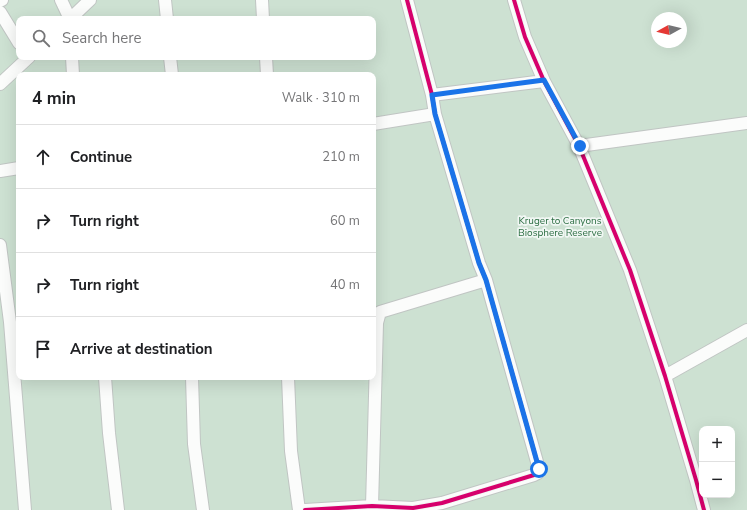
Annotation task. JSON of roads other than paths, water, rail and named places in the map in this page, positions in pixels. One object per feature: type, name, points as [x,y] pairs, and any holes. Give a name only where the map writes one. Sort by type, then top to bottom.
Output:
[{"type":"street","points":[[61,0],[69,16]]},
{"type":"street","points":[[73,16],[90,0]]},
{"type":"street","points":[[165,0],[167,16]]},
{"type":"street","points":[[262,0],[263,16]]},
{"type":"street","points":[[305,510],[372,506],[414,508],[442,503],[534,476],[538,473],[539,469],[486,280],[479,263],[435,114],[432,95],[407,0]]},
{"type":"street","points":[[514,0],[525,37],[544,80],[580,146],[630,270],[665,376],[704,510]]},
{"type":"street","points":[[0,12],[16,38]]},
{"type":"street","points":[[0,84],[25,60]]},
{"type":"street","points":[[72,60],[73,72]]},
{"type":"street","points":[[170,60],[172,72]]},
{"type":"street","points":[[266,60],[267,72]]},
{"type":"street","points":[[432,95],[544,80]]},
{"type":"street","points":[[376,124],[435,114]]},
{"type":"street","points":[[580,146],[747,123]]},
{"type":"street","points":[[0,171],[16,168]]},
{"type":"street","points":[[0,245],[10,322],[25,510]]},
{"type":"street","points":[[376,360],[377,323],[380,312],[486,280]]},
{"type":"street","points":[[665,376],[747,330]]},
{"type":"street","points":[[105,380],[109,433],[118,510]]},
{"type":"street","points":[[192,380],[194,444],[203,510]]},
{"type":"street","points":[[288,380],[291,451],[299,510]]},
{"type":"street","points":[[372,506],[375,380]]},
{"type":"park label","name":"Kruger to Canyons Biosphere Reserve","points":[[560,226]]}]
